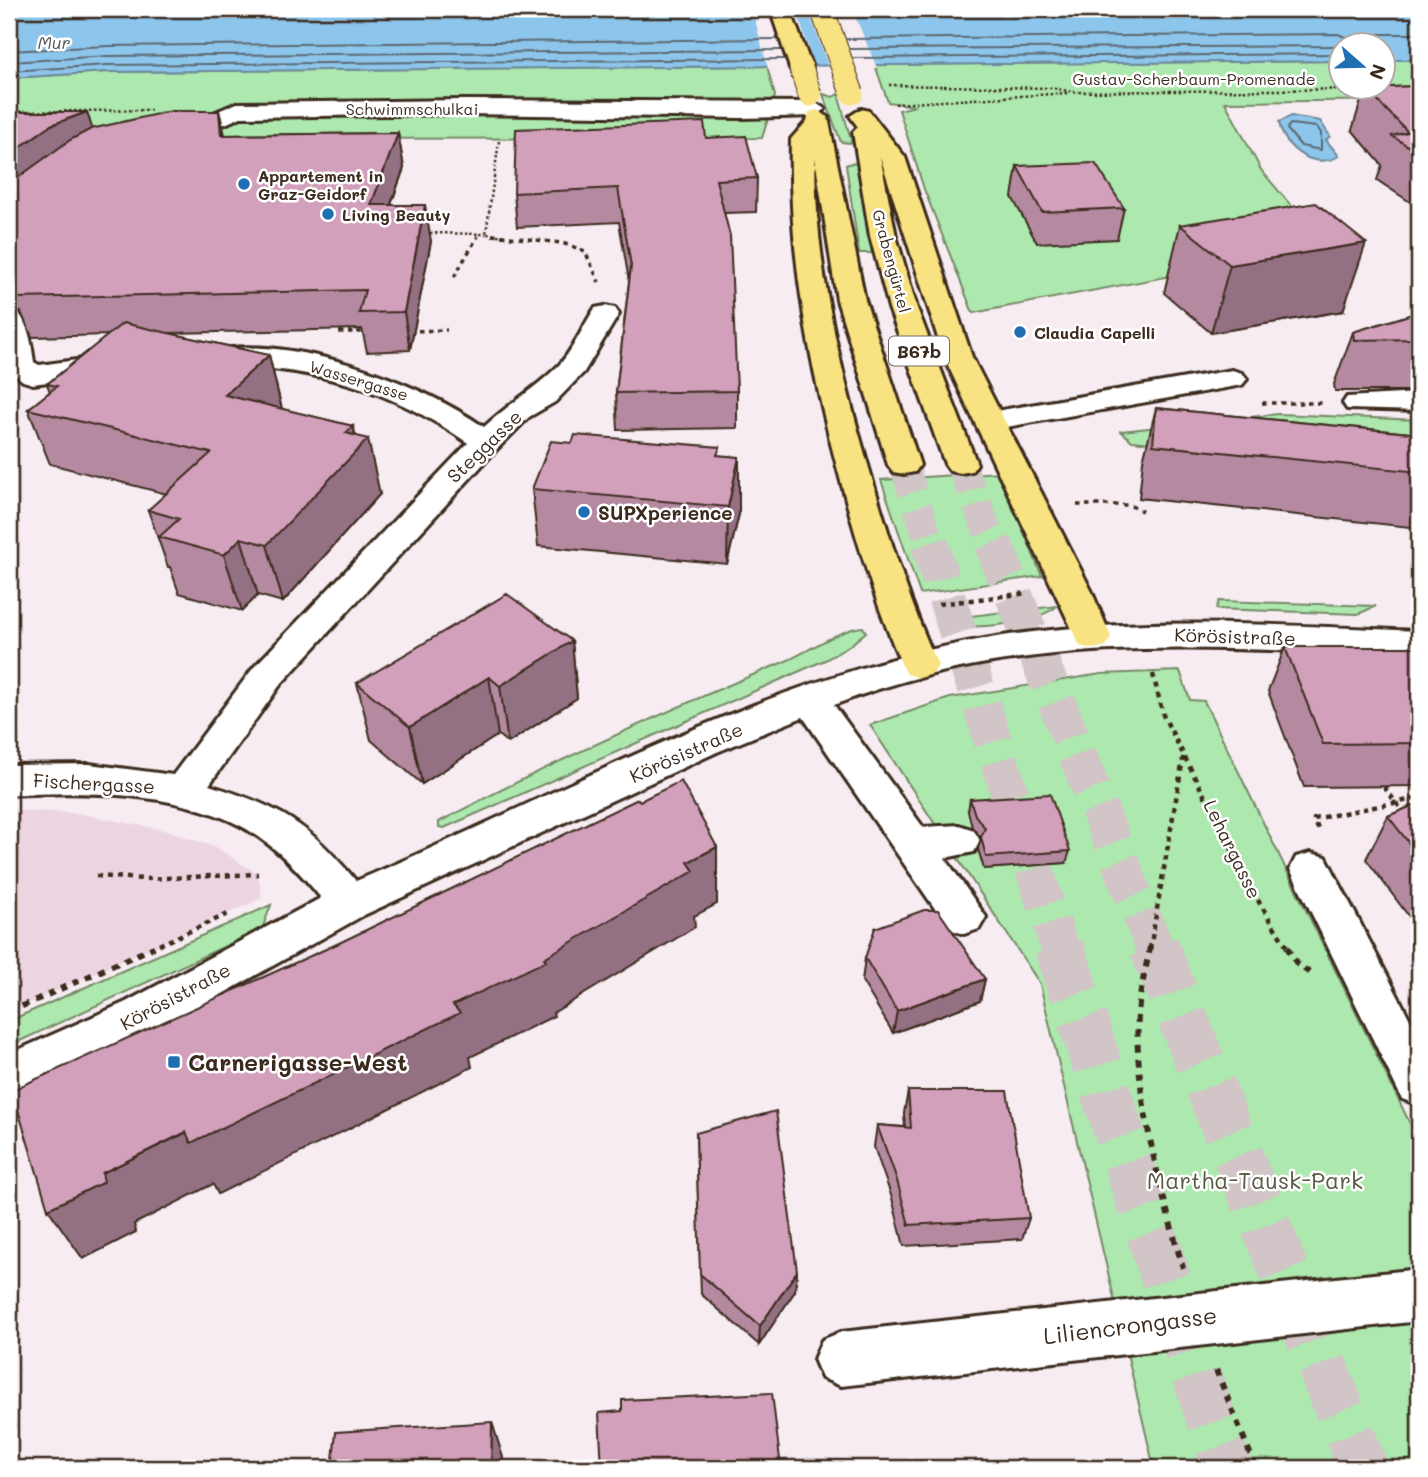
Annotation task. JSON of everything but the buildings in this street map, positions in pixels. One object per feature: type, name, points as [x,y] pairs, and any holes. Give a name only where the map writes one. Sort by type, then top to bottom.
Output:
[{"type":"main road","name":"B67b","points":[[780,9],[814,109],[851,300],[904,465]]},
{"type":"main road","name":"Grabengürtel","points":[[822,9],[861,116],[883,236],[903,308],[961,464]]},
{"type":"main road","points":[[814,109],[803,139],[800,186],[834,406],[895,611],[920,665]]},
{"type":"main road","points":[[861,116],[893,157],[958,357],[1074,590],[1093,636]]},
{"type":"street","name":"Schwimmschulkai","points":[[152,144],[209,124],[237,110],[378,117],[814,109]]},
{"type":"street","name":"Steggasse","points":[[184,790],[267,676],[486,442],[518,411],[544,396],[574,366],[605,314]]},
{"type":"street","points":[[9,319],[16,333],[20,365],[33,375],[140,362]]},
{"type":"street","name":"Wassergasse","points":[[191,359],[247,356],[318,365],[403,392],[434,407],[486,442]]},
{"type":"street","points":[[989,421],[1232,379]]},
{"type":"street","points":[[1358,403],[1419,402]]},
{"type":"street","name":"Körösistraße","points":[[9,1076],[142,1016],[349,903],[458,856],[703,742],[860,680],[994,649],[1093,636],[1144,633],[1419,643]]},
{"type":"street","points":[[811,700],[964,917]]},
{"type":"street","name":"Fischergasse","points":[[9,780],[54,777],[141,782],[184,790],[259,817],[316,863],[349,903]]},
{"type":"street","points":[[912,844],[959,841]]},
{"type":"street","points":[[1311,869],[1419,1084]]},
{"type":"street","name":"Liliencrongasse","points":[[841,1359],[1197,1317],[1419,1295]]},
{"type":"path","name":"Gustav-Scherbaum-Promenade","points":[[884,85],[1052,88],[1073,92],[1326,89]]},
{"type":"path","points":[[887,104],[1073,92]]},
{"type":"path","points":[[9,111],[156,110]]},
{"type":"path","points":[[486,234],[500,135]]},
{"type":"path","points":[[417,233],[478,236],[486,234],[562,243],[585,251],[597,275],[605,314]]},
{"type":"path","points":[[454,277],[478,236]]},
{"type":"path","points":[[1077,505],[1129,505],[1142,511]]},
{"type":"path","points":[[937,604],[1040,592]]},
{"type":"path","name":"Lehargasse","points":[[1144,633],[1163,715],[1259,902],[1297,964],[1319,979]]},
{"type":"path","points":[[1184,753],[1138,1016],[1142,1079],[1161,1194],[1197,1317],[1256,1468]]},
{"type":"path","points":[[1384,787],[1394,803],[1411,820]]},
{"type":"path","points":[[96,876],[145,879],[258,874]]},
{"type":"path","points":[[9,1012],[237,910]]},
{"type":"shaded area","points":[[9,810],[76,813],[169,831],[217,848],[258,874],[262,898],[9,1012]]},
{"type":"green space","points":[[1396,60],[1419,60],[1419,100],[1396,100]]},
{"type":"green space","points":[[1326,61],[1326,101],[1225,102],[1261,170],[1326,247],[973,313],[924,189],[899,110],[915,106],[888,102],[875,65]]},
{"type":"green space","points":[[767,66],[775,96],[762,138],[206,139],[9,125],[9,78],[108,72]]},
{"type":"green space","points":[[823,94],[833,97],[838,94],[852,143],[841,142]]},
{"type":"green space","points":[[858,164],[872,253],[859,253],[846,165]]},
{"type":"green space","points":[[1278,414],[1419,420],[1419,469],[1132,441],[1121,431]]},
{"type":"green space","points":[[999,472],[1042,576],[920,594],[881,480]]},
{"type":"green space","points":[[1219,601],[1376,606],[1358,614],[1216,609]]},
{"type":"green space","points":[[1057,606],[1032,618],[998,625],[963,626],[936,620]]},
{"type":"green space","points":[[863,627],[866,632],[848,647],[825,660],[444,828],[439,827],[439,822],[567,758],[786,661],[835,636]]},
{"type":"green space","name":"Martha-Tausk-Park","points":[[1180,671],[1190,700],[1204,701],[1419,1142],[1419,1468],[1154,1468],[1040,984],[870,725],[950,698],[1101,674]],"holes":[[[968,811],[1066,863],[984,869]]]},
{"type":"green space","points":[[271,905],[262,929],[9,1046],[9,1021]]},
{"type":"water","name":"Mur","points":[[1419,9],[1419,60],[1396,60],[1396,32],[1326,32],[1326,61],[108,72],[9,78],[9,11]]},
{"type":"water","points":[[1291,116],[1320,121],[1330,136],[1326,140],[1339,156],[1319,161],[1310,159],[1293,148],[1286,140],[1279,122]]},
{"type":"pier","points":[[752,9],[796,9],[815,69],[768,69]]},
{"type":"pier","points":[[808,9],[852,9],[877,68],[829,69]]},
{"type":"tunnel","points":[[961,464],[993,545]]},
{"type":"tunnel","points":[[904,465],[930,545]]},
{"type":"tunnel","points":[[929,543],[1060,949]]},
{"type":"tunnel","points":[[993,543],[1155,949]]},
{"type":"tunnel","points":[[1059,947],[1227,1468]]},
{"type":"tunnel","points":[[1154,947],[1363,1468]]},
{"type":"place","name":"Appartement in Graz-Geidorf","points":[[244,184]]},
{"type":"place","name":"Living Beauty","points":[[328,214]]},
{"type":"place","name":"Claudia Capelli","points":[[1020,332]]},
{"type":"place","name":"SUPXperience","points":[[584,512]]},
{"type":"place","name":"Carnerigasse-West","points":[[174,1062]]}]
